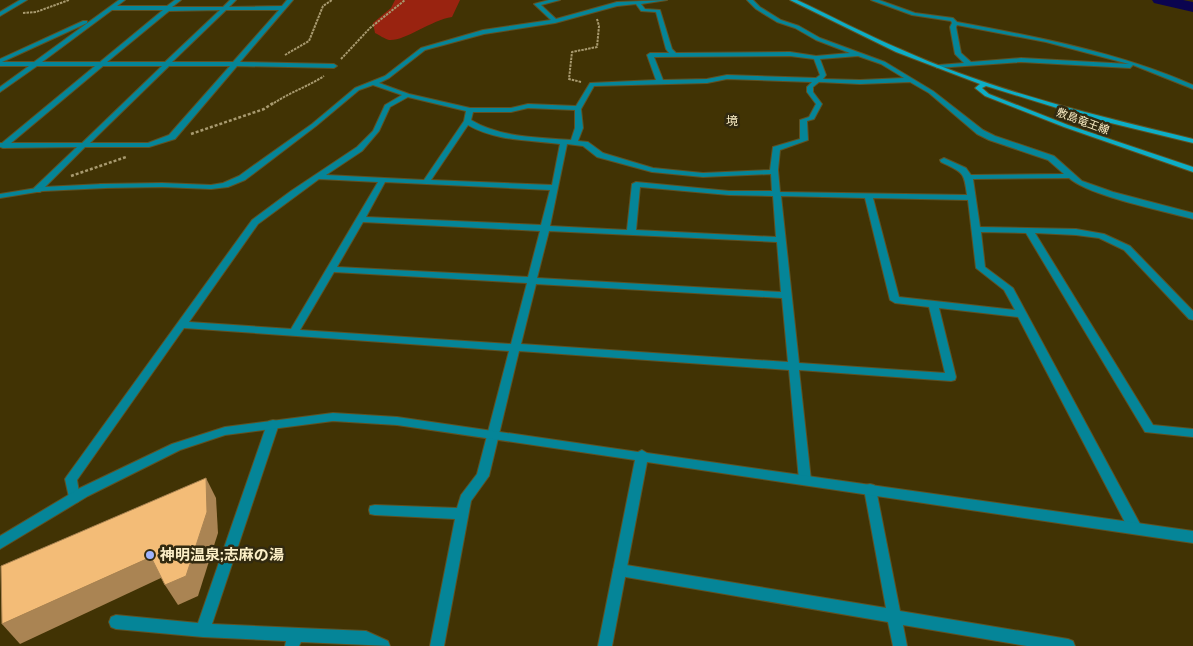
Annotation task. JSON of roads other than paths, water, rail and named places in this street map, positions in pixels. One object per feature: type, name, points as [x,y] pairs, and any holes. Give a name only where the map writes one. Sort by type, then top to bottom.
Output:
[{"type":"main road","name":"敷島竜王線","points":[[793,0],[898,51],[985,84],[1088,116],[1193,141]]},
{"type":"main road","name":"敷島竜王線","points":[[985,84],[978,88],[980,91],[996,98],[1066,126],[1193,170]]},
{"type":"street","points":[[1,13],[24,0]]},
{"type":"street","points":[[0,90],[122,0]]},
{"type":"street","points":[[1,146],[178,0]]},
{"type":"street","points":[[37,190],[233,0]]},
{"type":"street","points":[[1,146],[149,145],[172,137],[290,0]]},
{"type":"street","points":[[554,21],[537,4],[558,0]]},
{"type":"street","points":[[0,196],[37,190],[103,186],[162,185],[211,187],[234,181],[248,174],[307,130],[357,89],[387,77],[423,49],[483,32],[554,21],[607,7],[664,0]]},
{"type":"street","points":[[750,0],[758,8],[779,21],[797,27],[818,39],[883,63],[953,108],[961,118],[980,132],[992,138],[1041,153],[1051,158],[1068,176],[1079,183],[1094,190],[1193,216]]},
{"type":"street","points":[[874,0],[914,14],[946,18],[955,23],[1046,41],[1140,66],[1180,80],[1193,87]]},
{"type":"street","points":[[601,2],[607,7]]},
{"type":"street","points":[[637,2],[643,10],[658,11],[669,49],[674,55]]},
{"type":"street","points":[[111,8],[283,8]]},
{"type":"street","points":[[0,63],[104,13]]},
{"type":"street","points":[[955,23],[953,27],[958,54],[969,64]]},
{"type":"street","points":[[660,82],[650,56],[790,54],[816,58],[862,54]]},
{"type":"street","points":[[805,480],[774,172],[776,149],[804,140],[803,120],[812,118],[819,104],[810,92],[810,87],[823,75],[816,58]]},
{"type":"street","points":[[939,67],[1021,60],[1140,66]]},
{"type":"street","points":[[0,63],[334,66]]},
{"type":"street","points":[[437,646],[464,499],[483,476],[554,188],[569,142],[579,128],[579,108],[592,84],[707,81],[727,78],[819,79],[860,82],[910,80]]},
{"type":"street","points":[[1180,80],[1193,82]]},
{"type":"street","points":[[374,83],[407,95],[470,110],[510,110],[528,106],[579,108]]},
{"type":"street","points":[[74,498],[71,479],[255,222],[318,177],[354,156],[379,128],[387,106],[407,95]]},
{"type":"street","points":[[426,182],[467,121],[470,110]]},
{"type":"street","points":[[467,121],[479,128],[507,136],[585,144],[600,154],[622,162],[666,172],[703,176],[774,172]]},
{"type":"street","points":[[944,160],[963,170],[969,177],[981,268],[1008,288],[1135,528]]},
{"type":"street","points":[[969,177],[1068,176]]},
{"type":"street","points":[[318,177],[554,188]]},
{"type":"street","points":[[294,332],[382,180]]},
{"type":"street","points":[[631,233],[636,184],[729,193],[972,198]]},
{"type":"street","points":[[868,196],[895,300],[1022,314]]},
{"type":"street","points":[[360,219],[781,240]]},
{"type":"street","points":[[976,229],[1076,232],[1101,236],[1127,248],[1193,318]]},
{"type":"street","points":[[1029,231],[1149,429],[1193,433]]},
{"type":"street","points":[[330,269],[786,296]]},
{"type":"street","points":[[182,325],[515,346],[951,377],[933,304]]},
{"type":"street","points":[[0,550],[4,540],[74,498],[176,447],[225,431],[332,418],[397,421],[1193,537]]},
{"type":"street","points":[[203,630],[273,424]]},
{"type":"street","points":[[605,646],[642,456]]},
{"type":"street","points":[[870,489],[900,646]]},
{"type":"street","points":[[375,510],[462,514]]},
{"type":"street","points":[[620,570],[1068,646]]},
{"type":"street","points":[[116,622],[294,640],[366,638],[383,646]]},
{"type":"waterway","points":[[1160,0],[1193,7]]},
{"type":"place","name":"神明温泉;志麻の湯","points":[[150,555]]},
{"type":"district","name":"境","points":[[732,121]]}]
